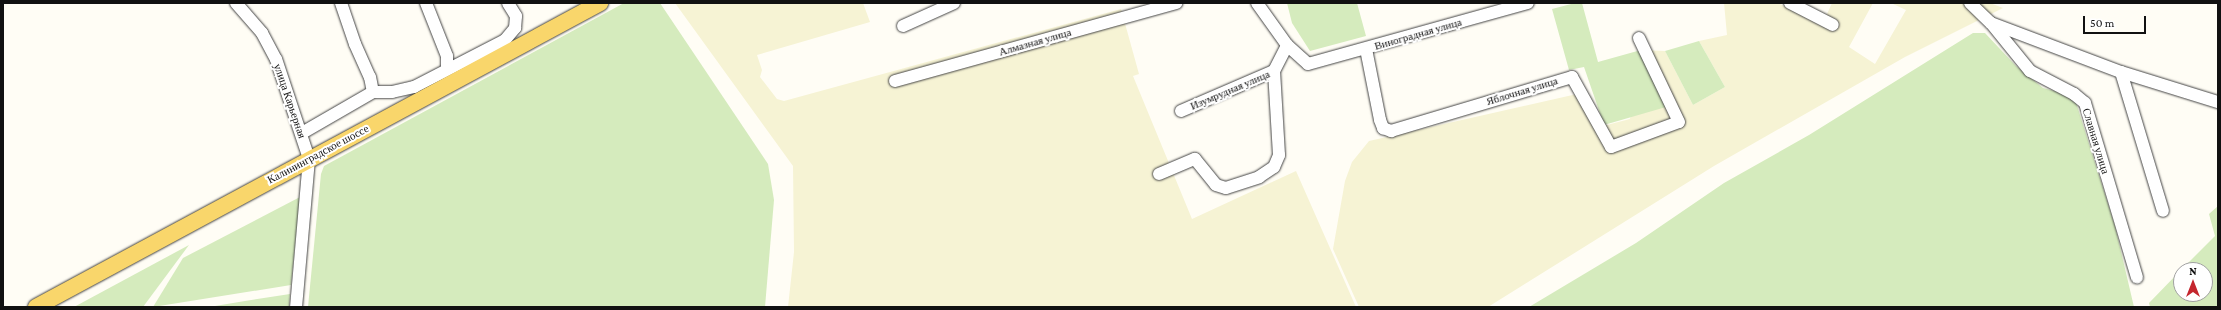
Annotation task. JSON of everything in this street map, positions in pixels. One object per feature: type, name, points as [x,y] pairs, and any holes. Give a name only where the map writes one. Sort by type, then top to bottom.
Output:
[{"type":"main road","name":"Калининградское шоссе","points":[[36,307],[600,3]]},
{"type":"street","name":"улица Карьерная","points":[[236,3],[262,33],[276,59],[302,133],[309,159],[296,307]]},
{"type":"street","points":[[341,3],[355,44],[370,77],[373,92]]},
{"type":"street","points":[[426,3],[447,56],[447,69]]},
{"type":"street","points":[[302,133],[373,92],[392,92],[414,87],[505,40],[515,28],[516,16],[508,3]]},
{"type":"street","points":[[903,26],[954,3]]},
{"type":"street","name":"Алмазная улица","points":[[895,81],[1176,3]]},
{"type":"street","points":[[1257,3],[1288,45]]},
{"type":"street","name":"Виноградная улица","points":[[1288,45],[1308,64],[1528,3]]},
{"type":"street","points":[[1790,3],[1833,26]]},
{"type":"street","points":[[1970,3],[1992,23],[2121,72],[2218,102]]},
{"type":"street","name":"Славная улица","points":[[1992,23],[2030,71],[2074,94],[2085,103],[2137,277]]},
{"type":"street","name":"Яблочная улица","points":[[1366,49],[1380,120],[1384,128],[1391,131],[1572,77],[1611,147],[1679,122],[1639,38]]},
{"type":"street","name":"Изумрудная улица","points":[[1181,111],[1274,71],[1288,45]]},
{"type":"street","points":[[1159,174],[1196,159],[1216,185],[1226,188],[1259,177],[1274,167],[1279,155],[1274,71]]},
{"type":"street","points":[[2121,72],[2163,211]]},
{"type":"shaded area","points":[[675,3],[863,3],[870,22],[757,55],[762,70],[760,77],[777,99],[784,101],[1121,9],[1139,74],[1133,76],[1192,219],[1296,171],[1356,307],[788,307],[794,252],[793,166]]},
{"type":"shaded area","points":[[1724,3],[1778,3],[1822,25],[1832,3],[1873,3],[1849,47],[1875,64],[1906,10],[1891,3],[1990,3],[2003,8],[1905,57],[1714,166],[1488,307],[1359,307],[1333,249],[1345,181],[1352,162],[1369,141],[1577,94],[1595,128],[1630,119],[1641,50],[1665,51],[1693,105],[1725,87],[1699,41],[1727,35]]},
{"type":"green space","points":[[624,3],[660,3],[768,164],[774,200],[765,307],[308,307],[321,174],[324,166]]},
{"type":"green space","points":[[1287,3],[1357,3],[1366,36],[1310,51],[1292,23]]},
{"type":"green space","points":[[1575,3],[1582,3],[1598,62],[1641,50],[1666,107],[1604,125],[1584,67],[1569,70],[1552,9]]},
{"type":"green space","points":[[1973,33],[1985,33],[2016,66],[2043,88],[2074,96],[2115,226],[2134,307],[1529,307],[1636,243],[1724,183],[1809,135]]},
{"type":"green space","points":[[1699,41],[1725,87],[1693,105],[1665,51]]},
{"type":"green space","points":[[300,197],[291,285],[153,307],[183,258]]},
{"type":"green space","points":[[2218,206],[2218,307],[2150,307],[2149,303],[2173,278],[2173,302],[2213,302],[2213,262],[2189,262],[2215,236],[2209,214]]},
{"type":"green space","points":[[189,245],[143,307],[74,307]]},
{"type":"green space","points":[[290,294],[289,307],[209,307],[245,301]]}]
